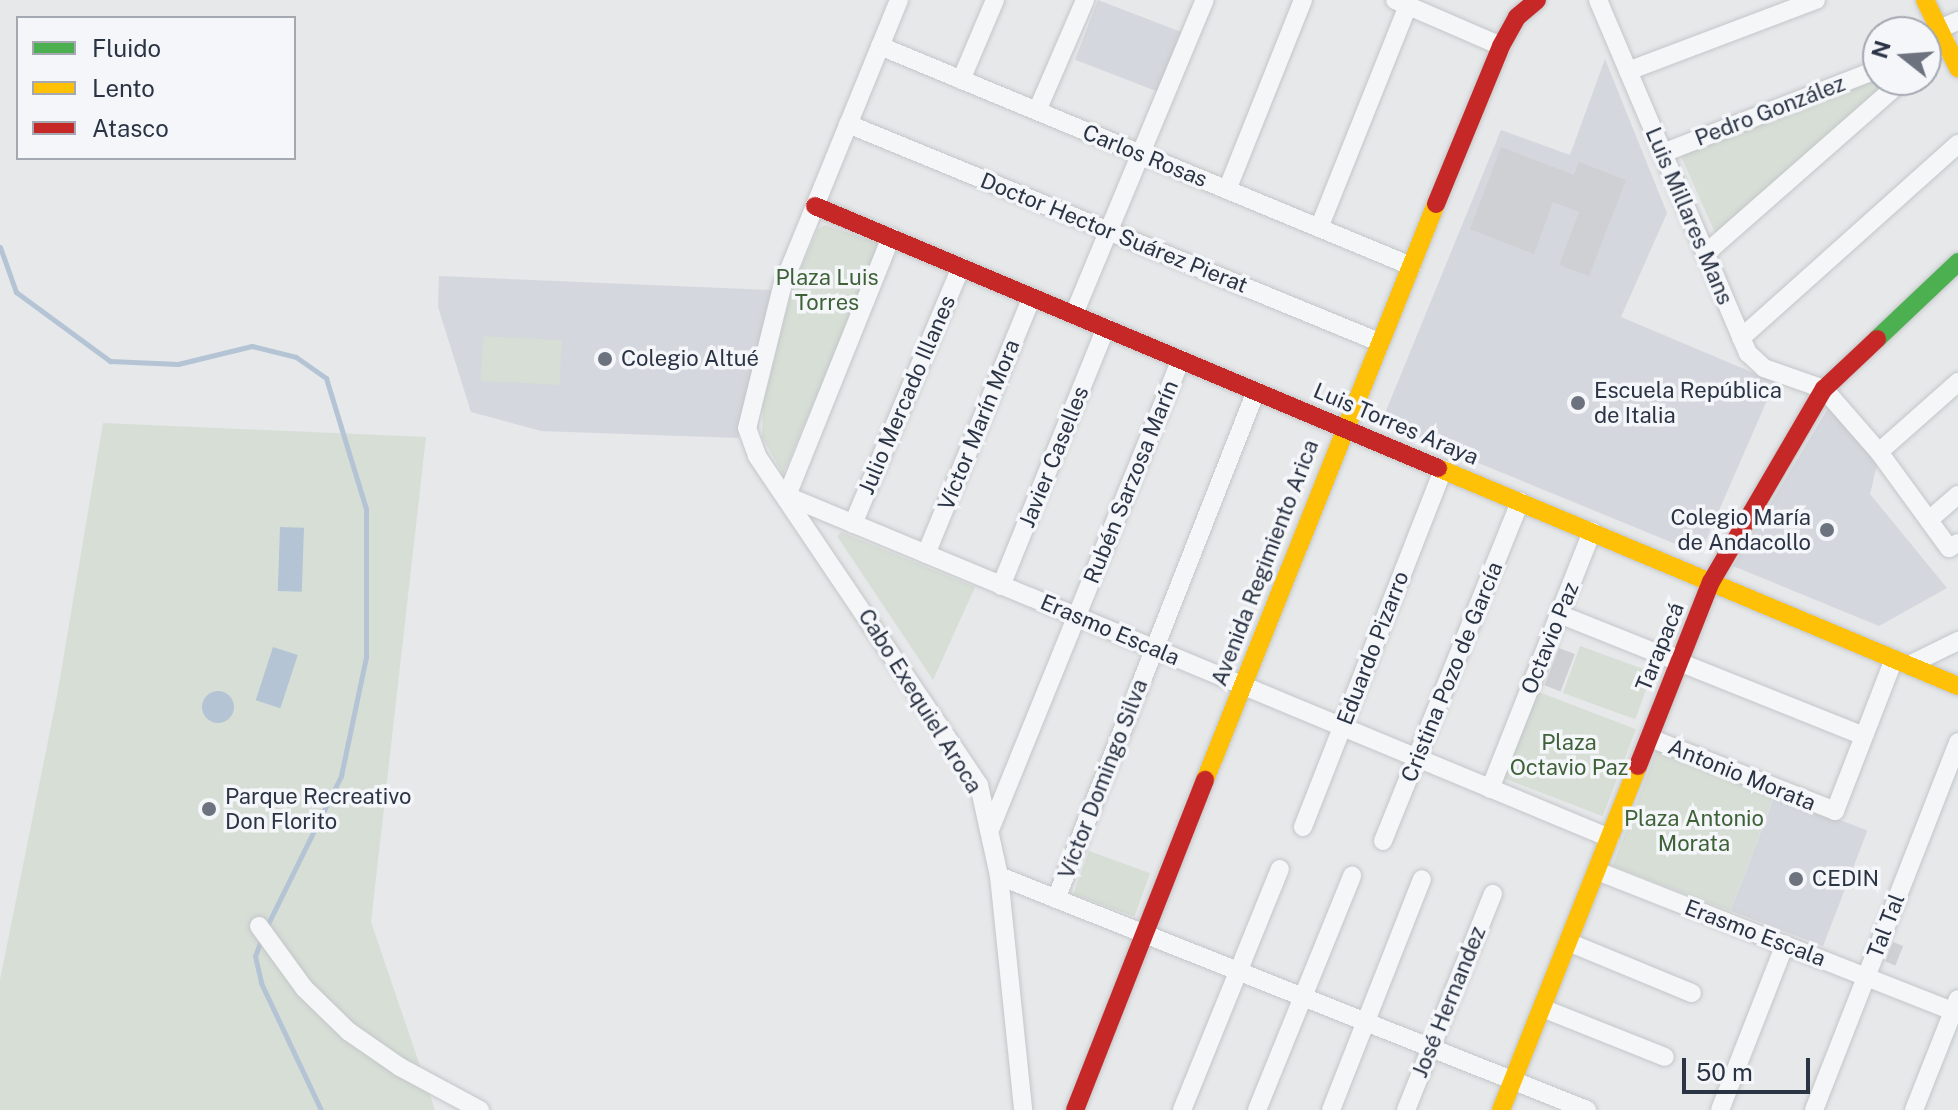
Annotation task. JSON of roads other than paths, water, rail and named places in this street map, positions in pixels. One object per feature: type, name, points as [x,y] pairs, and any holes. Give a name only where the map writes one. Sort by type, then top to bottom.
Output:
[{"type":"street","name":"Cabo Exequiel Aroca","points":[[899,0],[782,287],[747,418],[752,447],[979,785],[991,827],[999,876],[1023,1110]]},
{"type":"street","points":[[961,80],[995,0]]},
{"type":"street","points":[[1037,111],[1085,0]]},
{"type":"street","points":[[1074,314],[1205,0]]},
{"type":"street","points":[[1227,190],[1303,0]]},
{"type":"street","name":"Avenida Regimiento Arica","points":[[1075,1110],[1344,428],[1501,46],[1517,17],[1537,0]]},
{"type":"street","name":"Luis Millares Mans","points":[[1598,0],[1741,338],[1764,368],[1824,389]]},
{"type":"street","points":[[1628,71],[1816,0]]},
{"type":"street","points":[[1319,228],[1402,3],[1501,46]]},
{"type":"street","points":[[1958,21],[1942,36],[1958,68]]},
{"type":"street","name":"Carlos Rosas","points":[[880,46],[1411,266]]},
{"type":"street","name":"Pedro González","points":[[1663,153],[1862,75]]},
{"type":"street","points":[[1705,254],[1885,96]]},
{"type":"street","name":"Doctor Hector Suárez Pierat","points":[[848,124],[1379,342]]},
{"type":"street","points":[[1741,338],[1958,144]]},
{"type":"street","name":"Luis Torres Araya","points":[[815,206],[1958,686]]},
{"type":"street","points":[[787,496],[891,237]]},
{"type":"street","name":"Tarapacá","points":[[1501,1110],[1711,582],[1824,389],[1958,262]]},
{"type":"street","name":"Julio Mercado Illanes","points":[[853,524],[961,267]]},
{"type":"street","name":"Víctor Marín Mora","points":[[926,554],[1032,297]]},
{"type":"street","name":"Javier Caselles","points":[[1001,586],[1106,328]]},
{"type":"street","name":"Rubén Sarzosa Marín","points":[[991,827],[1181,359]]},
{"type":"street","points":[[1879,452],[1958,382]]},
{"type":"street","points":[[1824,389],[1879,452],[1949,548],[1958,543]]},
{"type":"street","name":"Víctor Domingo Silva","points":[[1056,899],[1256,391]]},
{"type":"street","name":"Eduardo Pizarro","points":[[1303,827],[1443,469]]},
{"type":"street","points":[[1929,520],[1958,495]]},
{"type":"street","name":"Erasmo Escala","points":[[787,496],[1610,838]]},
{"type":"street","name":"Cristina Pozo de García","points":[[1383,841],[1520,502]]},
{"type":"street","name":"Octavio Paz","points":[[1490,789],[1592,532]]},
{"type":"street","points":[[1559,614],[1864,736],[1901,662],[1958,641]]},
{"type":"street","name":"Antonio Morata","points":[[1650,738],[1835,811],[1864,736]]},
{"type":"street","name":"Tal Tal","points":[[1814,1110],[1958,742]]},
{"type":"street","points":[[1182,1110],[1280,869]]},
{"type":"street","name":"Erasmo Escala","points":[[1597,871],[1866,977],[1956,1008]]},
{"type":"street","points":[[999,876],[1587,1110]]},
{"type":"street","points":[[1257,1110],[1352,876]]},
{"type":"street","points":[[1331,1110],[1422,879]]},
{"type":"street","name":"José Hernandez","points":[[1406,1110],[1493,894]]},
{"type":"street","points":[[264,933],[304,988],[348,1031],[400,1067],[480,1110]]},
{"type":"street","points":[[1568,942],[1692,993]]},
{"type":"street","points":[[1720,1110],[1785,944]]},
{"type":"street","points":[[1542,1008],[1665,1057]]},
{"type":"street","points":[[1914,1110],[1956,1008]]},
{"type":"water","points":[[280,527],[304,528],[302,592],[278,591]]},
{"type":"water","points":[[273,647],[298,655],[280,708],[256,700]]},
{"type":"water","points":[[218,691],[229,696],[234,707],[229,718],[218,723],[207,718],[202,707],[207,696]]},
{"type":"waterway","points":[[0,247],[16,292],[110,361],[178,364],[252,346],[296,357],[326,378],[366,509],[366,657],[341,776],[266,928]]},
{"type":"waterway","points":[[262,937],[255,956],[261,983],[321,1110]]},
{"type":"place","name":"Colegio Altué","points":[[605,359]]},
{"type":"place","name":"Escuela República de Italia","points":[[1578,403]]},
{"type":"place","name":"Colegio María de Andacollo","points":[[1827,530]]},
{"type":"place","name":"Parque Recreativo Don Florito","points":[[209,809]]},
{"type":"place","name":"CEDIN","points":[[1796,879]]},
{"type":"park label","name":"Plaza Luis Torres","points":[[827,290]]},
{"type":"park label","name":"Plaza Octavio Paz","points":[[1569,754]]},
{"type":"park label","name":"Plaza Antonio Morata","points":[[1694,830]]}]
